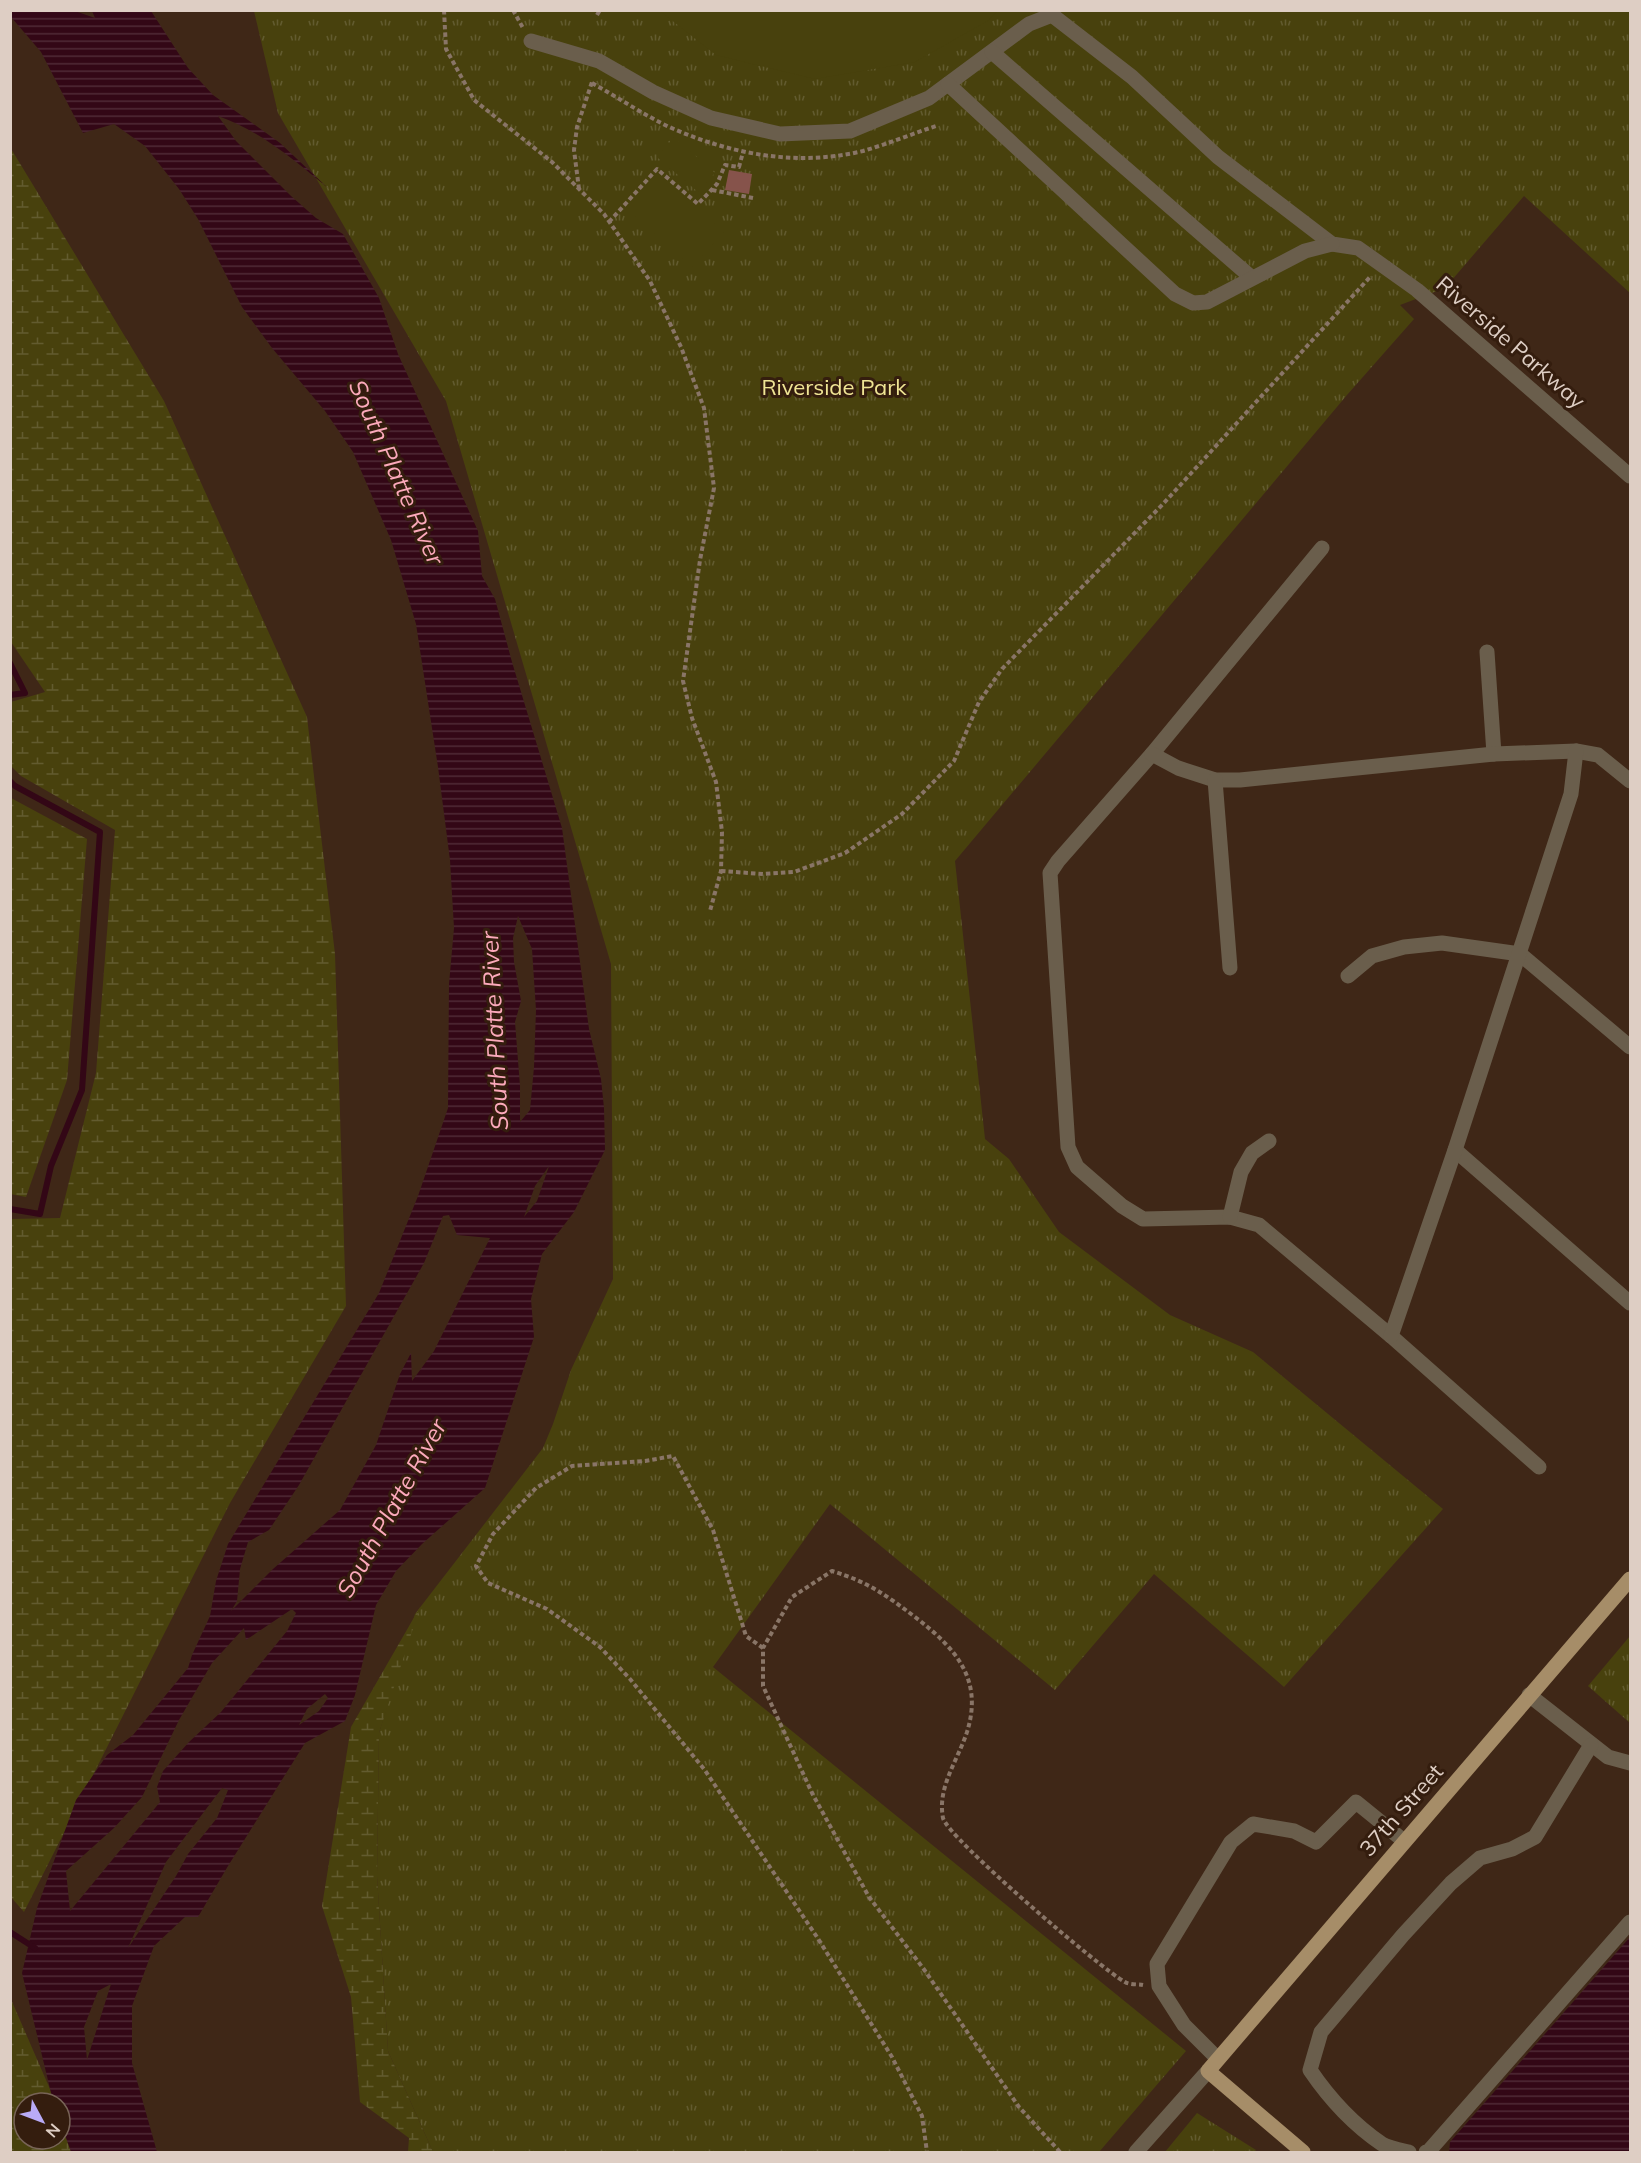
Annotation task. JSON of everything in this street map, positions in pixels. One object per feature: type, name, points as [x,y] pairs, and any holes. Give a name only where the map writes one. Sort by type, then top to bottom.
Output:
[{"type":"main road","name":"37th Street","points":[[1213,2065],[1630,1579]]},
{"type":"main road","points":[[1213,2065],[1303,2152]]},
{"type":"street","points":[[531,41],[599,61],[653,92],[711,118],[780,134],[850,130],[929,98],[1029,24],[1052,15],[1132,77],[1218,157],[1332,244]]},
{"type":"street","points":[[992,52],[1252,278]]},
{"type":"street","points":[[948,84],[1175,294],[1193,303],[1207,302],[1305,251],[1332,244]]},
{"type":"street","name":"Riverside Parkway","points":[[1332,244],[1358,248],[1417,290],[1630,476]]},
{"type":"street","points":[[1322,548],[1152,754],[1050,873],[1068,1147],[1077,1167],[1122,1206],[1143,1219],[1230,1217],[1259,1225],[1391,1336],[1539,1467]]},
{"type":"street","points":[[1487,652],[1494,754]]},
{"type":"street","points":[[1152,754],[1178,768],[1215,780],[1240,780],[1494,754],[1576,751],[1598,755],[1630,781]]},
{"type":"street","points":[[1391,1336],[1455,1150],[1571,794],[1576,751]]},
{"type":"street","points":[[1215,780],[1230,968]]},
{"type":"street","points":[[1348,976],[1372,956],[1404,947],[1442,942],[1520,954],[1630,1047]]},
{"type":"street","points":[[1230,1217],[1241,1172],[1252,1153],[1269,1142]]},
{"type":"street","points":[[1455,1150],[1630,1303]]},
{"type":"street","points":[[1529,1695],[1608,1757],[1630,1763]]},
{"type":"street","points":[[1409,2152],[1384,2145],[1354,2121],[1321,2087],[1310,2070],[1321,2032],[1403,1935],[1451,1883],[1480,1858],[1512,1850],[1535,1837],[1591,1744]]},
{"type":"street","points":[[1136,2152],[1213,2065],[1159,1986],[1157,1964],[1231,1842],[1253,1824],[1294,1831],[1316,1842],[1356,1802],[1404,1841]]},
{"type":"street","points":[[1426,2152],[1630,1922]]},
{"type":"path","points":[[444,10],[446,49],[474,100],[552,162],[609,222],[650,281],[681,347],[704,408],[714,489],[700,560],[683,681],[692,718],[716,782],[722,832],[722,871],[710,911]]},
{"type":"path","points":[[579,190],[574,150],[577,127],[599,61]]},
{"type":"path","points":[[609,222],[657,169],[698,204],[717,183],[725,165],[739,167],[743,152]]},
{"type":"path","points":[[711,189],[753,198]]},
{"type":"path","points":[[722,871],[763,874],[794,872],[845,853],[902,814],[954,761],[979,702],[1002,669],[1163,504],[1370,277]]},
{"type":"path","points":[[763,1648],[746,1636],[713,1530],[673,1456],[645,1461],[572,1466],[536,1488],[493,1534],[476,1566],[488,1583],[547,1609],[600,1647],[630,1679],[704,1769],[817,1937],[892,2057],[922,2116],[927,2152]]},
{"type":"path","points":[[1060,2152],[1019,2107],[923,1968],[869,1897],[812,1794],[764,1686],[763,1648],[792,1597],[832,1572],[858,1579],[890,1598],[942,1638],[962,1664],[972,1693],[967,1731],[954,1761],[943,1797],[944,1821],[959,1840],[1017,1894],[1127,1983],[1159,1986]]},
{"type":"green space","name":"Riverside Park","points":[[254,11],[1630,11],[1630,293],[1524,196],[1445,288],[1400,305],[1414,319],[1347,395],[955,861],[985,1139],[1009,1159],[1059,1232],[1170,1315],[1253,1352],[1443,1509],[1284,1687],[1154,1574],[1055,1690],[830,1504],[713,1667],[1186,2051],[1099,2152],[433,2152],[388,2051],[377,1876],[379,1733],[415,1614],[543,1448],[571,1370],[613,1279],[611,964],[446,401],[278,113]]},
{"type":"green space","points":[[660,11],[997,11],[989,20],[915,62],[815,79],[716,55]]},
{"type":"green space","points":[[674,137],[715,173],[698,192],[657,157]]},
{"type":"green space","points":[[10,147],[164,401],[307,717],[335,954],[346,1306],[230,1503],[24,1912],[10,1896],[11,1219],[60,1218],[96,1073],[115,830],[21,776],[11,766],[11,702],[45,692],[11,642]]},
{"type":"green space","points":[[657,172],[724,232],[692,267],[626,208]]},
{"type":"green space","points":[[11,798],[87,839],[67,1080],[26,1197],[10,1194]]},
{"type":"green space","points":[[420,1607],[379,1733],[377,1876],[388,2051],[433,2152],[408,2152],[409,2138],[360,2102],[351,1997],[322,1906],[351,1727]]},
{"type":"green space","points":[[1630,1636],[1630,1723],[1588,1686]]},
{"type":"green space","points":[[10,1997],[51,2091],[12,2091],[12,2151],[72,2151],[72,2141],[77,2152],[11,2152]]},
{"type":"green space","points":[[1197,2113],[1256,2150],[1254,2152],[1165,2152]]},
{"type":"water","name":"South Platte River","points":[[10,11],[75,11],[95,18],[92,11],[151,11],[188,68],[213,95],[280,143],[329,189],[290,157],[262,138],[218,116],[236,141],[291,196],[316,218],[343,234],[379,298],[398,354],[478,531],[482,576],[495,599],[562,828],[589,1029],[601,1079],[604,1108],[605,1150],[574,1212],[542,1254],[531,1299],[534,1337],[485,1488],[422,1544],[396,1571],[376,1605],[355,1695],[345,1721],[305,1743],[198,1917],[185,1917],[154,1946],[132,2006],[132,2063],[157,2152],[71,2152],[72,2091],[51,2091],[22,1973],[37,1908],[76,1800],[107,1755],[133,1735],[188,1668],[210,1616],[216,1581],[228,1544],[379,1293],[418,1196],[448,1108],[449,984],[454,928],[450,860],[416,624],[391,540],[353,452],[325,411],[272,348],[242,307],[198,219],[179,189],[145,146],[114,124],[83,133],[41,52],[11,17]],"holes":[[[518,916],[532,949],[536,1010],[530,1110],[520,1122],[515,1022],[521,1001],[514,962],[513,938]],[[549,1166],[537,1201],[524,1217],[535,1186]],[[449,1215],[457,1235],[490,1238],[434,1351],[412,1381],[411,1353],[400,1374],[376,1445],[340,1510],[273,1569],[231,1611],[237,1601],[240,1569],[248,1542],[269,1530],[299,1485],[424,1263],[443,1216]],[[292,1609],[296,1613],[287,1631],[221,1712],[163,1771],[157,1787],[160,1802],[70,1911],[66,1871],[114,1828],[142,1797],[179,1720],[212,1663],[244,1628],[246,1640]],[[325,1694],[328,1698],[319,1711],[299,1725],[307,1709]],[[222,1788],[228,1790],[217,1818],[188,1854],[128,1948],[166,1862]],[[111,1984],[87,2060],[84,2027],[98,1991]]]},
{"type":"water","points":[[1630,1937],[1630,2152],[1449,2152],[1450,2142]]},
{"type":"building","points":[[729,170],[752,174],[749,194],[725,190]]},
{"type":"waterway","points":[[10,663],[25,693],[10,695]]},
{"type":"waterway","points":[[10,781],[15,786],[100,832],[82,1090],[51,1166],[40,1214],[10,1209]]},
{"type":"waterway","points":[[10,1932],[35,1948]]}]
